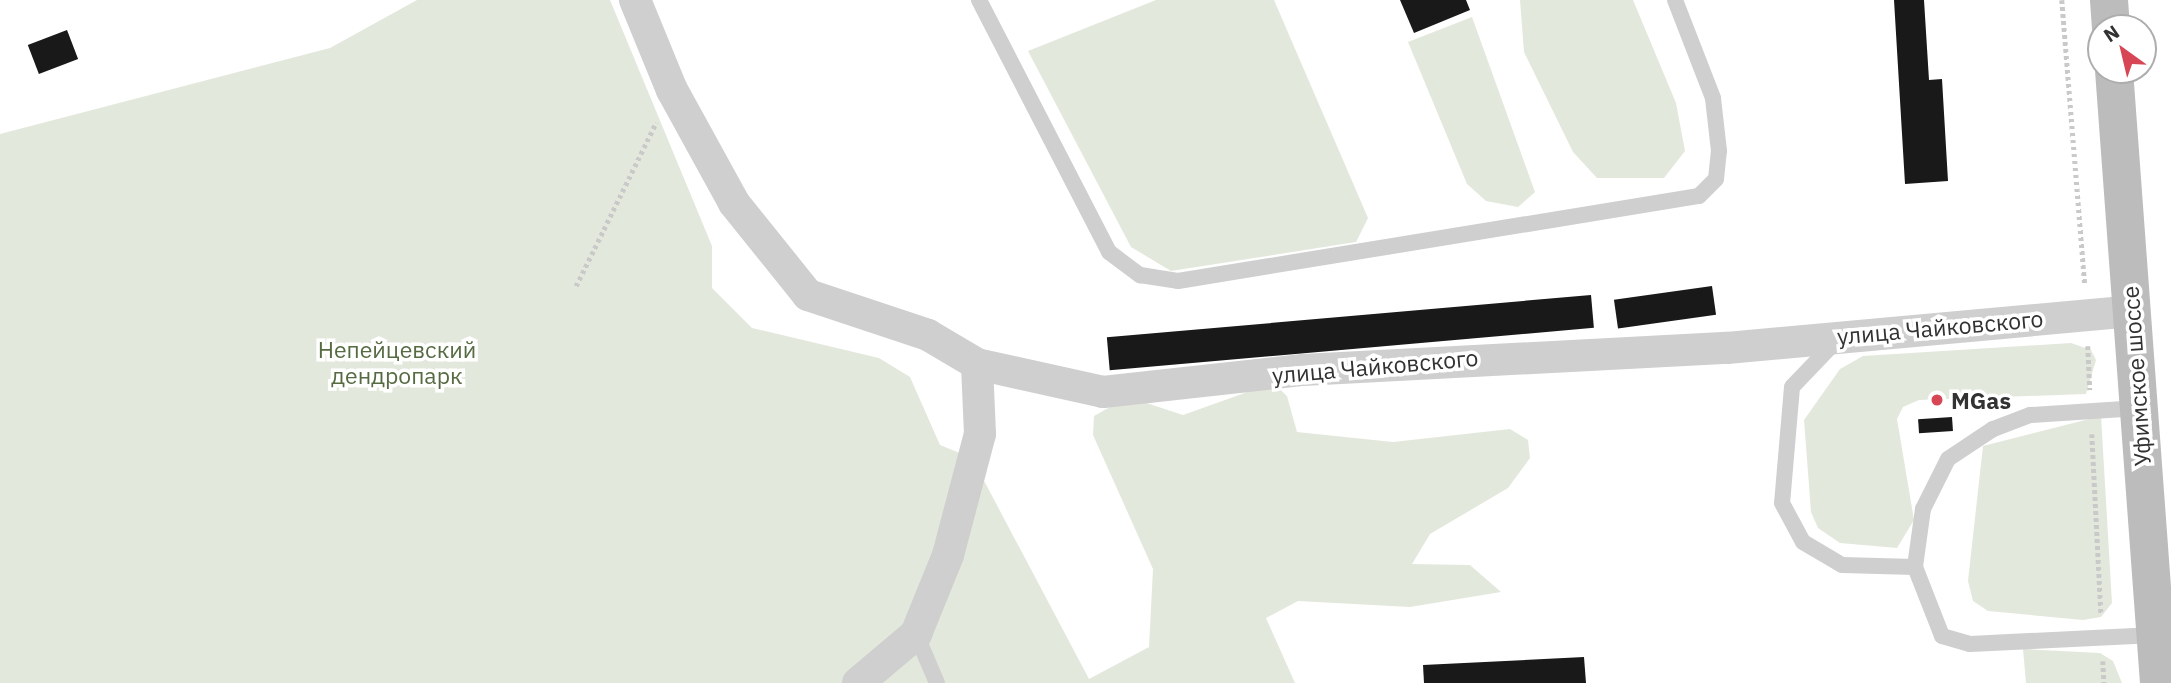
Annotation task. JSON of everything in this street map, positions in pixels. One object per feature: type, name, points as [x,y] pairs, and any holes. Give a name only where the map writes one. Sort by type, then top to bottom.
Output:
[{"type":"main road","name":"Уфимское шоссе","points":[[2115,84],[2159,683]]},
{"type":"street","name":"улица Чайковского","points":[[635,0],[672,90],[734,203],[808,295],[928,335],[977,364],[1103,392],[1303,370],[1727,348],[1842,335],[2132,311]]},
{"type":"street","points":[[858,683],[916,634],[948,555],[979,434],[977,364]]},
{"type":"lane","points":[[979,0],[1109,252],[1140,275],[1178,281],[1699,196],[1716,179],[1719,151],[1713,98],[1675,0]]},
{"type":"lane","points":[[1842,335],[1792,387],[1783,503],[1803,542],[1842,565],[1915,567]]},
{"type":"lane","points":[[2139,408],[2030,415],[1993,429],[1948,459],[1923,509],[1915,567],[1942,636],[1970,645],[2155,635]]},
{"type":"lane","points":[[916,634],[937,683]]},
{"type":"path","points":[[576,286],[672,90]]},
{"type":"green space","name":"Непейцевский дендропарк","points":[[417,0],[610,0],[712,246],[712,288],[752,328],[879,358],[910,377],[940,445],[972,458],[1089,679],[1149,647],[1153,569],[1093,435],[1094,416],[1128,397],[1183,415],[1273,383],[1287,396],[1297,432],[1393,442],[1510,429],[1528,440],[1530,458],[1508,488],[1430,534],[1412,564],[1470,565],[1501,592],[1410,607],[1298,601],[1266,618],[1295,683],[0,683],[0,134],[330,48]]},
{"type":"green space","points":[[1156,0],[1274,0],[1368,218],[1356,242],[1171,271],[1131,247],[1028,51]]},
{"type":"green space","points":[[1520,0],[1633,0],[1676,103],[1685,151],[1664,178],[1597,178],[1573,152],[1524,52]]},
{"type":"green space","points":[[1472,17],[1535,192],[1518,207],[1486,201],[1467,184],[1408,42]]},
{"type":"green space","points":[[2071,343],[2091,350],[2096,360],[2086,394],[1919,400],[1903,407],[1897,419],[1914,520],[1897,548],[1840,543],[1818,528],[1811,512],[1804,420],[1840,369],[1863,356]]},
{"type":"green space","points":[[2101,416],[2112,603],[2101,617],[2083,620],[1988,611],[1973,601],[1968,581],[1983,446]]},
{"type":"green space","points":[[2023,649],[2100,653],[2113,661],[2122,683],[2026,683]]},
{"type":"building","points":[[1400,0],[1466,0],[1470,10],[1414,33]]},
{"type":"building","points":[[1894,0],[1924,0],[1929,80],[1942,79],[1948,181],[1905,184]]},
{"type":"building","points":[[67,30],[78,59],[39,74],[28,45]]},
{"type":"building","points":[[1712,286],[1716,315],[1618,328],[1614,300]]},
{"type":"building","points":[[1591,295],[1594,328],[1110,370],[1107,337]]},
{"type":"building","points":[[1952,417],[1953,431],[1919,433],[1918,419]]},
{"type":"building","points":[[1584,657],[1586,683],[1424,683],[1423,665]]},
{"type":"place","name":"MGas","points":[[1937,400]]}]
